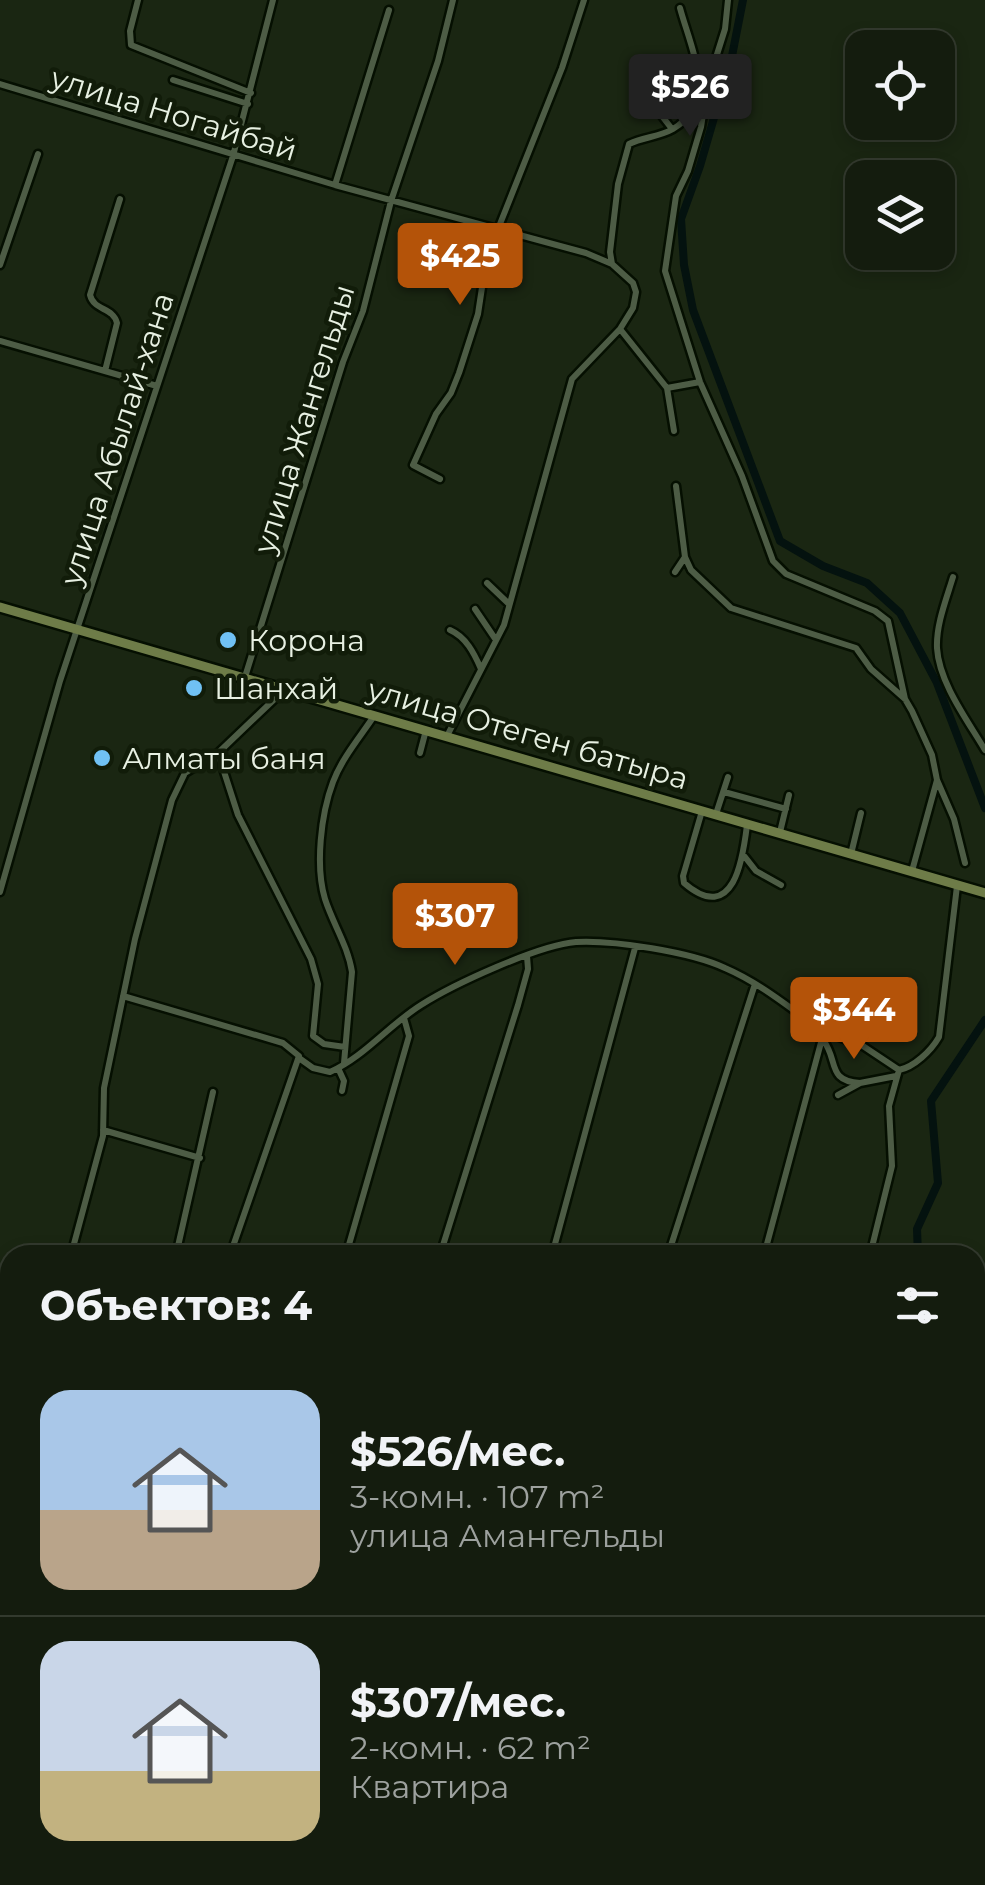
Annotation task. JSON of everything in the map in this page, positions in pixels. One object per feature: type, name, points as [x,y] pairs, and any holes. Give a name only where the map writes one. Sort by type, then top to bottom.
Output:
[{"type":"main road","name":"улица Отеген батыра","points":[[0,607],[985,892]]},
{"type":"street","points":[[138,0],[130,31],[131,45],[252,93]]},
{"type":"street","name":"улица Абылай-хана","points":[[0,892],[4,865],[78,630],[233,156],[273,0]]},
{"type":"street","name":"улица Жангельды","points":[[245,677],[343,362],[363,311],[391,201],[454,0]]},
{"type":"street","points":[[440,479],[412,464],[436,414],[451,394],[478,314],[495,229],[562,68],[584,0]]},
{"type":"street","points":[[728,0],[721,48],[708,83],[701,127],[676,196],[665,270],[700,382],[742,476],[773,561],[786,574],[875,611],[888,621],[904,699],[926,740],[965,863]]},
{"type":"street","points":[[447,736],[496,642],[510,605],[572,379],[620,329],[633,308],[633,283],[612,264],[618,184],[629,144],[672,129],[694,109],[698,82],[695,47],[680,8]]},
{"type":"street","points":[[335,186],[389,10]]},
{"type":"street","points":[[173,80],[248,104]]},
{"type":"street","points":[[698,82],[708,83]]},
{"type":"street","name":"улица Ногайбай","points":[[0,84],[335,186],[612,264]]},
{"type":"street","points":[[648,98],[672,129]]},
{"type":"street","points":[[0,265],[38,154]]},
{"type":"street","points":[[105,371],[118,323],[112,313],[94,304],[90,295],[120,199]]},
{"type":"street","points":[[620,329],[667,388],[674,431]]},
{"type":"street","points":[[0,341],[157,386]]},
{"type":"street","points":[[667,388],[700,382]]},
{"type":"street","points":[[676,486],[685,557],[691,570],[738,612],[856,648],[871,669],[904,699]]},
{"type":"street","points":[[675,572],[685,557]]},
{"type":"street","points":[[952,577],[937,635],[937,653],[948,683],[985,750]]},
{"type":"street","points":[[486,583],[510,605]]},
{"type":"street","points":[[475,609],[496,642]]},
{"type":"street","points":[[450,630],[459,634],[473,652],[481,670]]},
{"type":"street","points":[[74,1245],[103,1130],[104,1088],[123,996],[172,800],[185,773],[218,753],[284,690]]},
{"type":"street","points":[[342,1091],[341,1066],[352,972],[324,896],[324,828],[332,784],[375,714]]},
{"type":"street","points":[[420,753],[426,730]]},
{"type":"street","points":[[218,753],[238,814],[312,959],[318,984],[314,1036],[324,1044],[345,1047]]},
{"type":"street","points":[[716,814],[728,777]]},
{"type":"street","points":[[912,872],[937,780]]},
{"type":"street","points":[[724,792],[786,809]]},
{"type":"street","points":[[780,832],[789,795]]},
{"type":"street","points":[[702,810],[683,876],[690,888],[718,894],[729,888],[739,876],[748,823]]},
{"type":"street","points":[[851,854],[861,813]]},
{"type":"street","points":[[744,856],[756,871],[781,885]]},
{"type":"street","points":[[838,1095],[860,1083],[905,1070],[938,1038],[958,886]]},
{"type":"street","points":[[123,996],[283,1043],[298,1060],[321,1071],[341,1066],[360,1054],[444,992],[527,956],[576,942],[710,961],[755,984],[821,1030],[863,1046],[898,1073]]},
{"type":"street","points":[[555,1245],[635,948]]},
{"type":"street","points":[[443,1245],[518,1006],[528,969],[527,956]]},
{"type":"street","points":[[671,1245],[755,984]]},
{"type":"street","points":[[349,1245],[410,1036],[404,1018]]},
{"type":"street","points":[[767,1245],[822,1040],[821,1030]]},
{"type":"street","points":[[822,1040],[828,1045],[836,1075],[860,1083]]},
{"type":"street","points":[[233,1245],[298,1060]]},
{"type":"street","points":[[872,1245],[892,1166],[888,1106],[898,1073]]},
{"type":"street","points":[[178,1245],[213,1092]]},
{"type":"street","points":[[103,1130],[200,1158]]},
{"type":"waterway","points":[[743,0],[732,56],[681,219],[684,265],[693,310],[780,541],[823,566],[867,583],[900,613],[937,683],[985,808]]},
{"type":"waterway","points":[[918,1245],[917,1229],[938,1183],[931,1101],[985,1020]]},
{"type":"place","name":"Корона","points":[[228,640]]},
{"type":"place","name":"Шанхай","points":[[194,688]]},
{"type":"place","name":"Алматы баня","points":[[102,758]]}]
